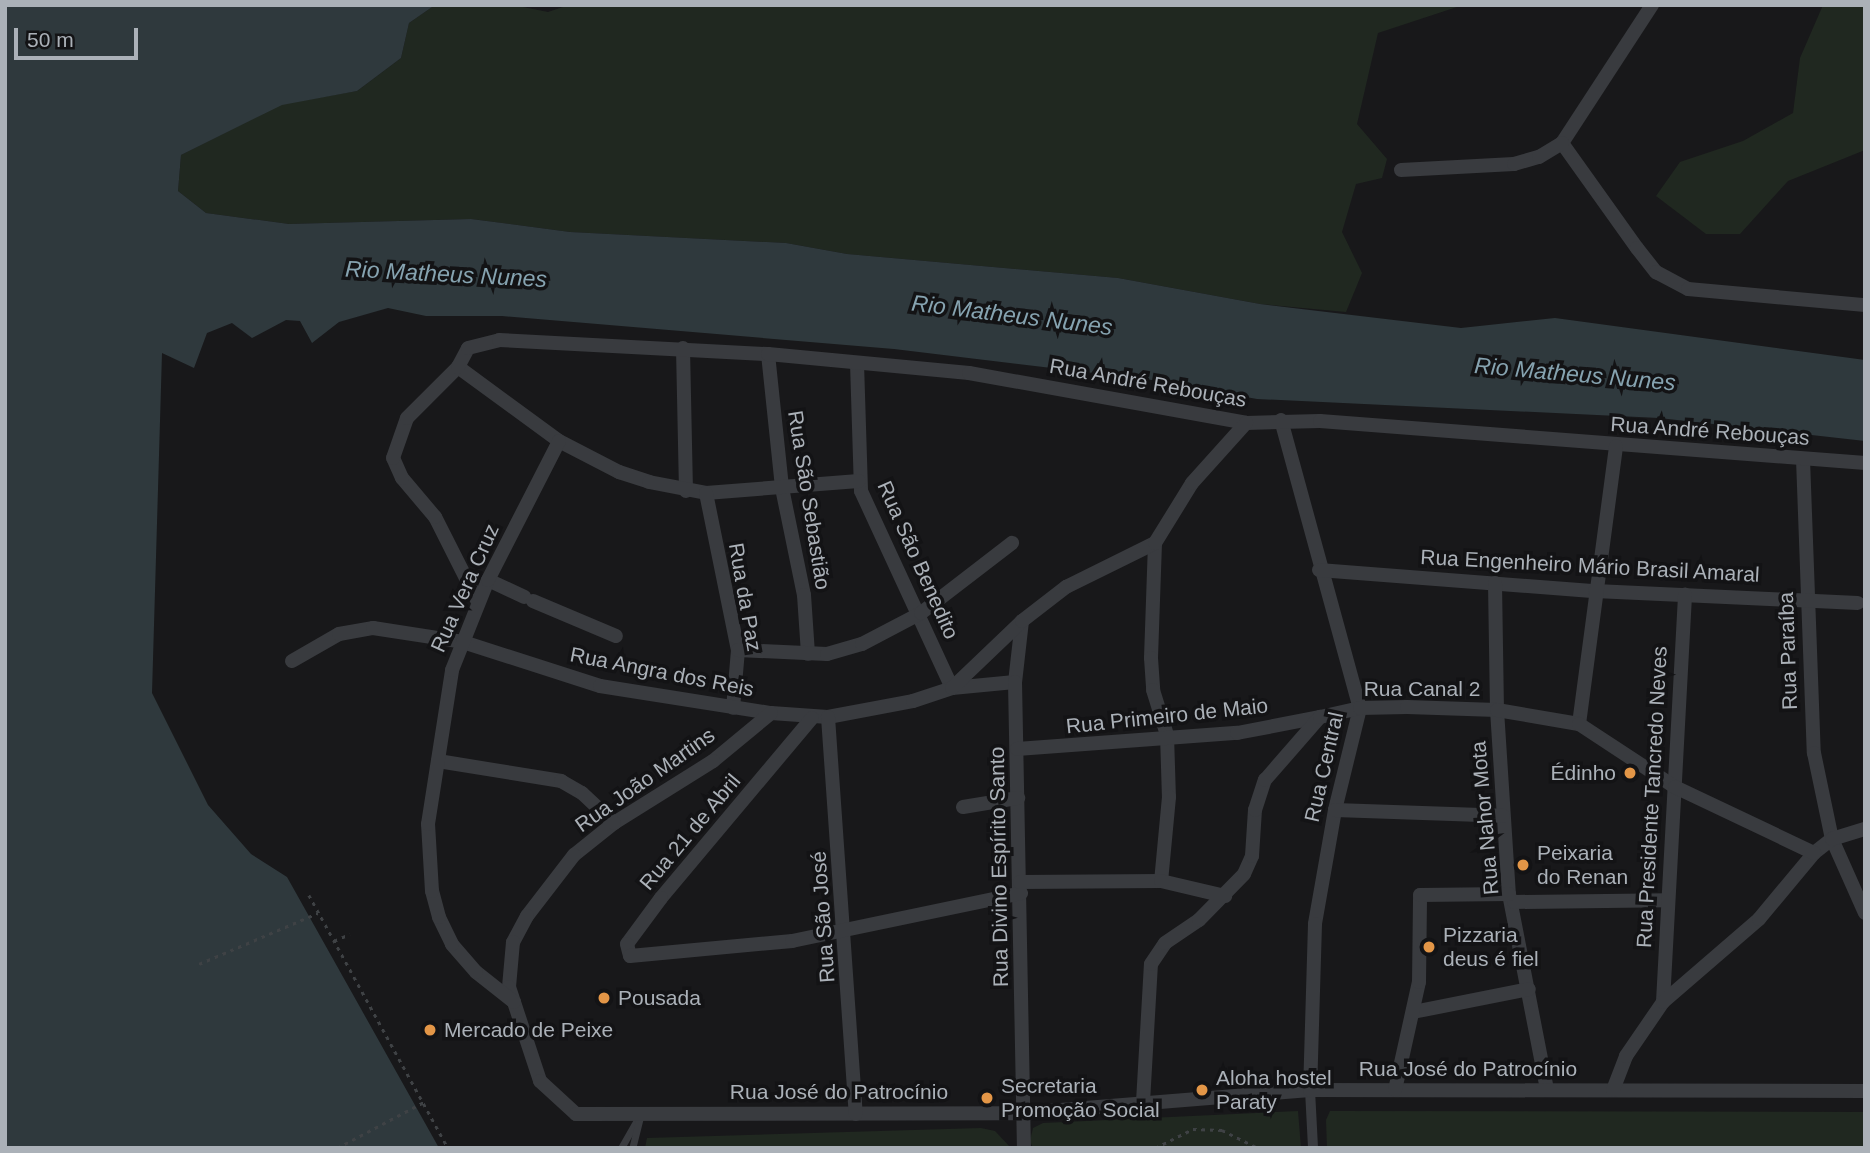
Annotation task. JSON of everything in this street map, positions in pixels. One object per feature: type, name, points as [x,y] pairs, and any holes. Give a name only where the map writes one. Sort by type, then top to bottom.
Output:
[{"type":"street","points":[[1401,170],[1514,164],[1538,157],[1562,143],[1653,5]]},
{"type":"street","points":[[1562,143],[1637,248],[1656,272],[1672,282],[1705,291],[1865,305]]},
{"type":"street","name":"Rua André Rebouças","points":[[458,367],[468,348],[499,340],[683,348],[969,373],[1246,424],[1282,420],[1865,463]]},
{"type":"street","points":[[683,348],[686,491]]},
{"type":"street","name":"Rua São Sebastião","points":[[768,354],[782,488],[804,595],[807,654]]},
{"type":"street","name":"Rua São Benedito","points":[[857,363],[859,481],[920,613],[951,688]]},
{"type":"street","points":[[478,602],[441,527],[402,478],[393,458],[407,418],[458,367],[559,442],[619,472],[706,494],[859,481]]},
{"type":"street","name":"Rua Central","points":[[1282,420],[1319,570],[1360,708],[1335,810],[1315,924],[1310,1090]]},
{"type":"street","points":[[1161,881],[1169,797],[1167,735],[1152,668],[1154,543],[1192,483],[1246,424]]},
{"type":"street","name":"Rua Vera Cruz","points":[[515,1002],[476,972],[452,944],[439,917],[432,891],[428,824],[445,701],[463,642],[488,580],[559,442]]},
{"type":"street","points":[[1579,724],[1616,446]]},
{"type":"street","name":"Rua Paraíba","points":[[1802,459],[1814,753],[1832,839],[1865,913]]},
{"type":"street","name":"Rua da Paz","points":[[706,494],[738,650],[733,708]]},
{"type":"street","points":[[738,650],[807,654],[846,650],[920,613],[1012,543]]},
{"type":"street","name":"Rua Angra dos Reis","points":[[951,688],[1022,621],[1098,568],[1154,543]]},
{"type":"street","name":"Rua Engenheiro Mário Brasil Amaral","points":[[1319,570],[1595,591],[1858,603]]},
{"type":"street","points":[[488,580],[616,636]]},
{"type":"street","name":"Rua Nahor Mota","points":[[1495,583],[1497,710],[1511,898],[1547,1089]]},
{"type":"street","name":"Rua Presidente Tancredo Neves","points":[[1663,1002],[1685,595]]},
{"type":"street","name":"Rua Divino Espírito Santo","points":[[1022,621],[1015,682],[1024,1148]]},
{"type":"street","name":"Rua Angra dos Reis","points":[[292,661],[356,628],[463,642],[600,686],[813,718],[913,701],[951,688],[1015,682]]},
{"type":"street","name":"Rua Canal 2","points":[[1320,717],[1360,708],[1497,710],[1579,724],[1675,788],[1814,853]]},
{"type":"street","name":"Rua João Martins","points":[[540,1081],[509,987],[509,962],[513,942],[527,916],[574,855],[614,823],[713,761],[771,713]]},
{"type":"street","name":"Rua São José","points":[[828,717],[846,930],[856,1115]]},
{"type":"street","points":[[1143,1102],[1151,964],[1165,943],[1225,896],[1244,874],[1252,856],[1255,810],[1265,780],[1320,717]]},
{"type":"street","name":"Rua Primeiro de Maio","points":[[1017,749],[1167,735],[1237,733],[1320,717]]},
{"type":"street","name":"Rua 21 de Abril","points":[[813,718],[690,862],[627,944],[630,956],[656,956],[792,941],[846,930]]},
{"type":"street","points":[[438,761],[561,781],[582,793],[614,823]]},
{"type":"street","points":[[963,807],[1018,798]]},
{"type":"street","points":[[1335,810],[1503,816]]},
{"type":"street","points":[[1613,1090],[1626,1056],[1663,1002],[1759,919],[1814,853],[1832,839],[1865,830]]},
{"type":"street","points":[[846,930],[1021,888],[1161,881],[1225,896]]},
{"type":"street","points":[[1395,1090],[1419,982],[1420,897],[1434,895],[1667,900]]},
{"type":"street","points":[[1413,1012],[1529,989]]},
{"type":"street","name":"Rua José do Patrocínio","points":[[540,1081],[576,1114],[1024,1113],[1310,1090],[1865,1091]]},
{"type":"street","points":[[1310,1090],[1313,1148]]},
{"type":"lane","points":[[621,1148],[641,1113]]},
{"type":"lane","points":[[632,1148],[641,1113]]},
{"type":"path","points":[[309,895],[448,1148]]},
{"type":"path","points":[[199,964],[318,913]]},
{"type":"path","points":[[334,941],[350,934]]},
{"type":"path","points":[[337,1148],[424,1102]]},
{"type":"path","points":[[1155,1148],[1193,1129],[1222,1130],[1258,1148]]},
{"type":"shaded area","points":[[435,5],[513,5],[548,12],[569,5],[1463,5],[1378,33],[1357,124],[1387,159],[1382,178],[1356,184],[1342,232],[1362,273],[1346,312],[1260,304],[1118,278],[847,254],[786,243],[570,232],[471,219],[289,224],[206,213],[178,191],[181,155],[282,104],[357,91],[401,58],[409,23]]},
{"type":"shaded area","points":[[1823,5],[1865,5],[1865,150],[1788,181],[1740,234],[1706,234],[1656,196],[1680,162],[1743,141],[1793,113],[1800,58]]},
{"type":"shaded area","points":[[1298,1111],[1301,1148],[1033,1148],[1030,1141],[1033,1128],[1043,1123]]},
{"type":"shaded area","points":[[1330,1111],[1865,1112],[1865,1148],[1327,1148],[1326,1120]]},
{"type":"shaded area","points":[[981,1128],[995,1131],[1010,1147],[645,1148],[647,1138]]},
{"type":"water","name":"Rio Matheus Nunes","points":[[5,5],[435,5],[409,23],[401,58],[357,91],[282,105],[181,155],[178,191],[206,213],[289,224],[471,219],[570,232],[786,243],[847,254],[1118,278],[1260,304],[1461,328],[1555,318],[1865,360],[1865,441],[1659,418],[1257,399],[1152,380],[894,349],[502,316],[426,316],[388,308],[339,322],[312,343],[300,321],[286,320],[252,338],[232,323],[207,333],[194,368],[162,353],[152,693],[208,805],[251,854],[287,877],[439,1148],[5,1148]]},
{"type":"place","name":"Édinho","points":[[1630,773]]},
{"type":"place","name":"Peixaria do Renan","points":[[1523,865]]},
{"type":"place","name":"Pizzaria deus é fiel","points":[[1429,947]]},
{"type":"place","name":"Pousada","points":[[604,998]]},
{"type":"place","name":"Mercado de Peixe","points":[[430,1030]]},
{"type":"place","name":"Aloha hostel Paraty","points":[[1202,1090]]},
{"type":"place","name":"Secretaria Promoção Social","points":[[987,1098]]}]
